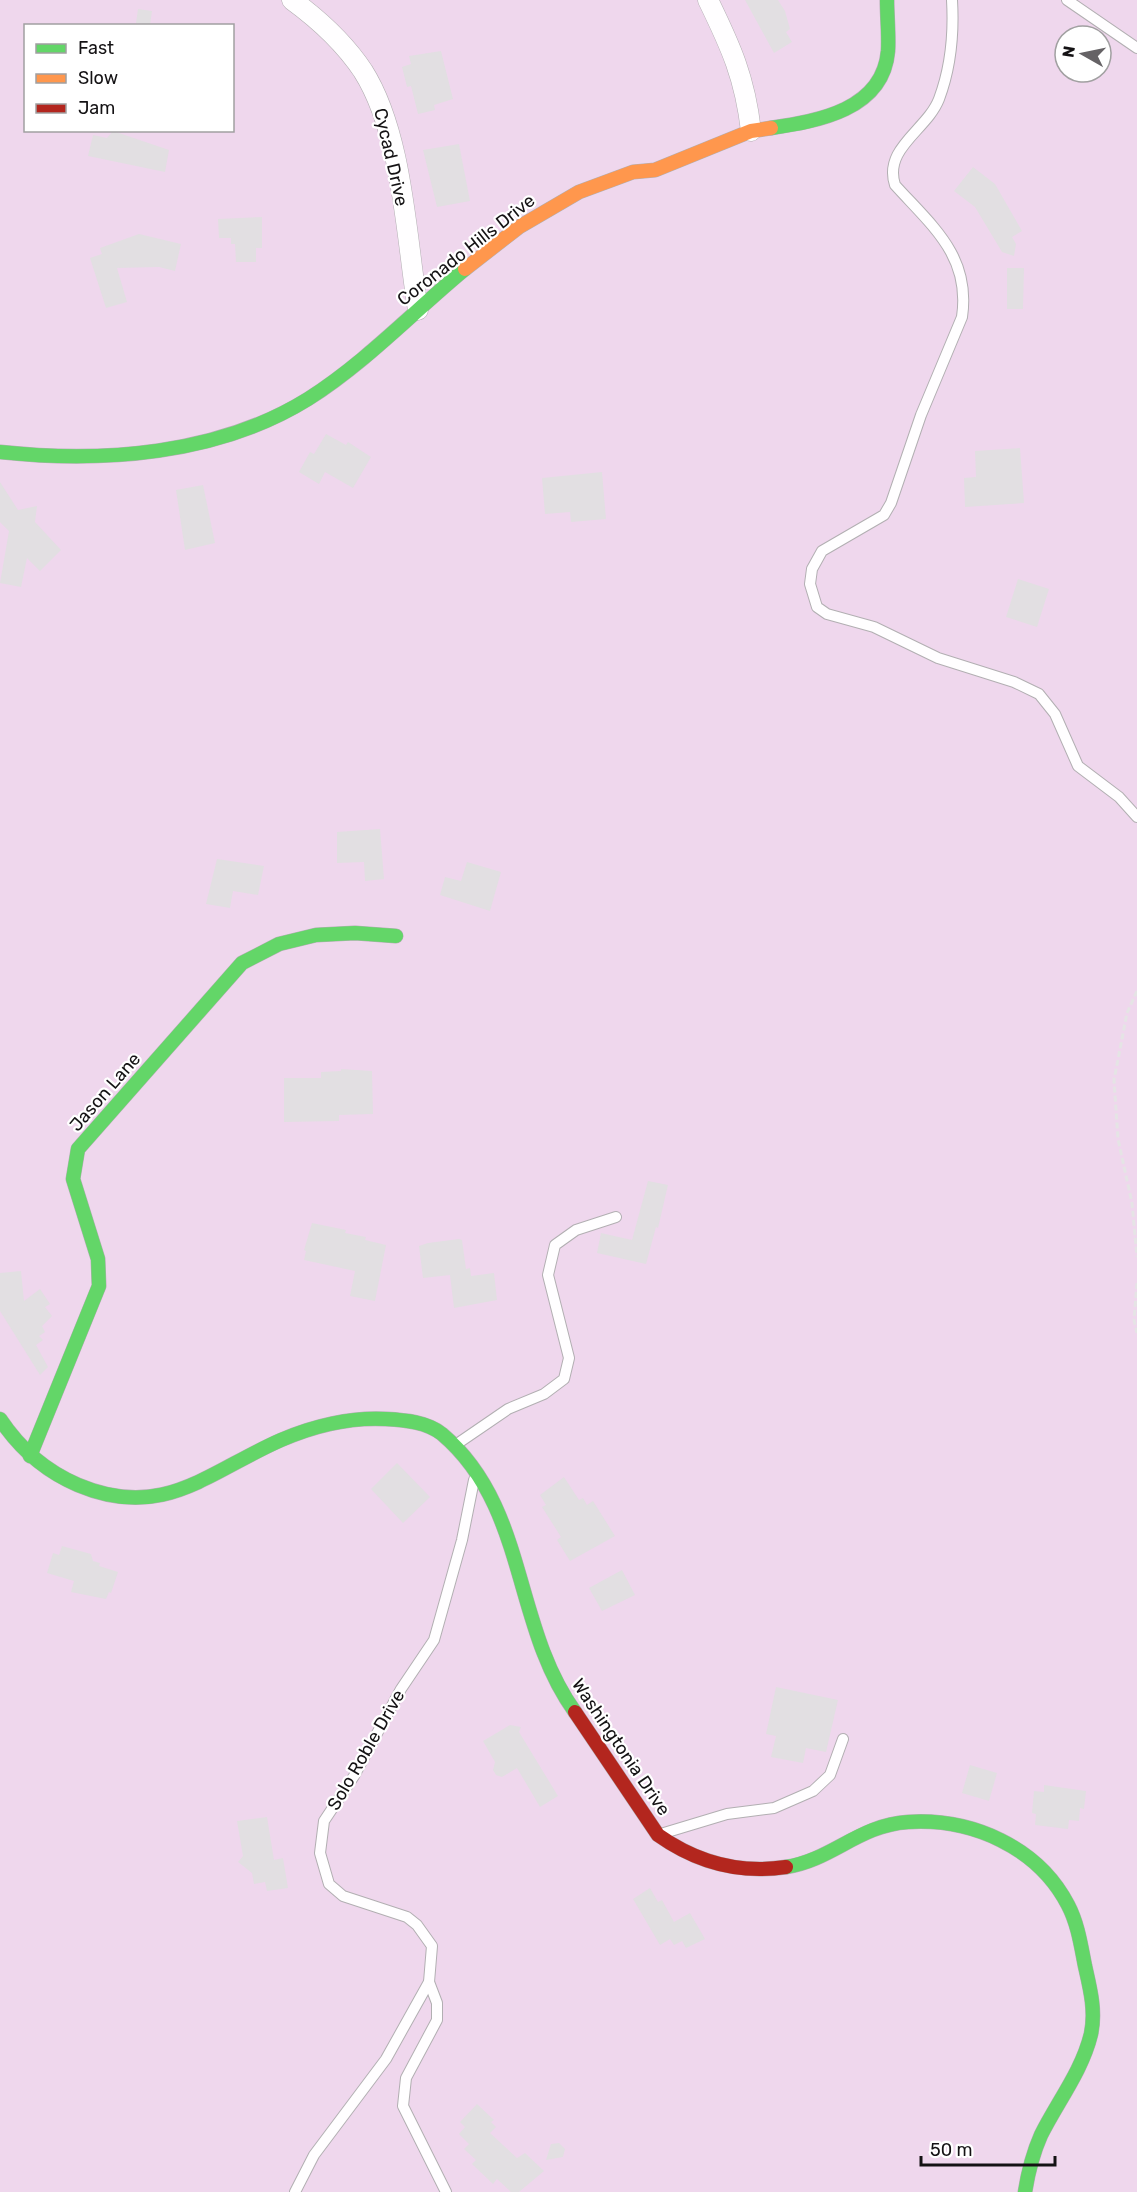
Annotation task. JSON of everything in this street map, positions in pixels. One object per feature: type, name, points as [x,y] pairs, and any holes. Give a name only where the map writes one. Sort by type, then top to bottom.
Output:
[{"type":"street","name":"Cycad Drive","points":[[292,0],[340,43],[363,71],[380,105],[392,145],[418,310]]},
{"type":"street","points":[[708,0],[736,58],[747,96],[751,131]]},
{"type":"street","name":"Coronado Hills Drive","points":[[0,452],[37,457],[94,458],[158,451],[217,437],[281,413],[346,372],[506,237],[550,207],[600,183],[644,168],[655,170],[751,131],[816,121],[859,104],[880,78],[888,52],[887,0]]},
{"type":"street","name":"Jason Lane","points":[[30,1456],[99,1286],[98,1259],[74,1179],[78,1149],[242,963],[268,946],[321,933],[354,931],[396,936]]},
{"type":"street","name":"Washingtonia Drive","points":[[0,1419],[13,1440],[30,1456],[58,1476],[92,1491],[124,1498],[152,1499],[187,1489],[281,1440],[332,1425],[382,1418],[406,1419],[437,1430],[477,1469],[509,1530],[533,1627],[552,1676],[658,1835],[686,1853],[728,1868],[777,1870],[813,1860],[846,1840],[880,1826],[936,1820],[969,1825],[1020,1850],[1044,1872],[1064,1898],[1079,1935],[1093,2016],[1089,2044],[1041,2137],[1029,2168],[1025,2192]]},
{"type":"lane","points":[[952,0],[950,70],[938,103],[924,124],[898,151],[892,175],[895,185],[949,246],[961,272],[964,300],[962,317],[921,415],[891,503],[884,515],[822,551],[812,569],[810,584],[817,607],[827,614],[874,627],[938,658],[1014,682],[1039,694],[1055,714],[1078,766],[1119,797],[1137,817]]},
{"type":"lane","points":[[1067,0],[1137,48]]},
{"type":"lane","points":[[454,1447],[508,1409],[544,1394],[564,1379],[568,1358],[548,1275],[555,1245],[576,1230],[616,1217]]},
{"type":"lane","name":"Solo Roble Drive","points":[[295,2192],[314,2155],[386,2059],[429,1983],[432,1946],[417,1924],[407,1917],[343,1896],[329,1884],[320,1853],[324,1821],[354,1776],[401,1689],[434,1640],[462,1540],[477,1469]]},
{"type":"lane","points":[[658,1835],[727,1814],[774,1808],[813,1791],[830,1775],[843,1739]]},
{"type":"lane","points":[[429,1983],[437,2003],[437,2020],[406,2078],[403,2106],[446,2192]]},
{"type":"path","points":[[1137,991],[1127,1012],[1114,1080],[1118,1139],[1132,1203],[1137,1257]]},
{"type":"path","points":[[1137,1283],[1134,1320],[1137,1333]]},
{"type":"shaded area","points":[[0,0],[1137,0],[1137,2192],[0,2192]]},
{"type":"building","points":[[745,0],[778,0],[785,11],[790,29],[786,32],[792,42],[774,53]]},
{"type":"building","points":[[138,9],[152,11],[150,24],[136,23]]},
{"type":"building","points":[[441,51],[453,99],[434,105],[435,110],[418,114],[411,86],[407,87],[402,67],[411,64],[409,56]]},
{"type":"building","points":[[112,132],[116,132],[169,150],[165,172],[88,156],[93,135],[107,138]]},
{"type":"building","points":[[459,144],[470,201],[437,207],[423,150]]},
{"type":"building","points":[[973,167],[995,184],[1022,231],[1012,237],[1016,244],[1014,256],[1002,252],[975,207],[954,191]]},
{"type":"building","points":[[262,217],[262,248],[256,248],[256,262],[236,262],[235,244],[231,244],[231,238],[219,238],[218,219]]},
{"type":"building","points":[[139,234],[181,244],[175,271],[159,267],[117,268],[127,302],[106,308],[90,258],[102,254],[100,248]]},
{"type":"building","points":[[1007,268],[1024,268],[1023,309],[1007,309]]},
{"type":"building","points":[[326,434],[346,445],[348,442],[371,457],[353,488],[325,472],[319,484],[299,472],[310,452],[314,454]]},
{"type":"building","points":[[1020,448],[1024,503],[965,507],[964,478],[976,477],[975,451]]},
{"type":"building","points":[[602,472],[606,519],[571,522],[570,512],[545,514],[542,478]]},
{"type":"building","points":[[0,482],[18,510],[37,506],[35,522],[61,550],[40,571],[27,558],[21,587],[0,583],[9,531],[0,522]]},
{"type":"building","points":[[203,485],[215,543],[185,550],[176,490]]},
{"type":"building","points":[[1018,579],[1049,589],[1037,627],[1006,617]]},
{"type":"building","points":[[380,829],[384,879],[365,881],[364,862],[337,863],[337,832]]},
{"type":"building","points":[[217,859],[264,866],[258,895],[233,891],[230,908],[206,904]]},
{"type":"building","points":[[467,862],[501,872],[490,911],[440,895],[445,877],[461,881]]},
{"type":"building","points":[[341,1069],[372,1071],[373,1114],[339,1115],[339,1121],[284,1122],[284,1078],[321,1078],[321,1072],[341,1071]]},
{"type":"building","points":[[648,1181],[668,1185],[658,1228],[656,1227],[646,1264],[597,1253],[601,1233],[632,1240]]},
{"type":"building","points":[[312,1223],[346,1230],[345,1233],[366,1237],[365,1240],[386,1245],[375,1301],[350,1296],[355,1271],[304,1260],[306,1251],[304,1250]]},
{"type":"building","points":[[462,1240],[466,1269],[470,1268],[471,1276],[494,1273],[497,1300],[454,1308],[450,1275],[423,1278],[419,1246]]},
{"type":"building","points":[[21,1271],[24,1301],[40,1289],[50,1304],[45,1307],[52,1316],[42,1326],[45,1332],[39,1336],[43,1340],[36,1345],[48,1367],[40,1375],[0,1311],[0,1273]]},
{"type":"building","points":[[397,1463],[430,1497],[403,1523],[371,1489]]},
{"type":"building","points":[[564,1477],[579,1500],[583,1498],[587,1505],[593,1501],[615,1536],[570,1561],[557,1540],[561,1537],[542,1507],[546,1505],[540,1495]]},
{"type":"building","points":[[62,1546],[91,1554],[93,1561],[100,1563],[99,1566],[118,1572],[111,1593],[109,1592],[106,1599],[71,1592],[74,1581],[47,1573],[53,1553],[59,1555]]},
{"type":"building","points":[[622,1570],[635,1595],[602,1611],[589,1588]]},
{"type":"building","points":[[776,1687],[838,1700],[826,1752],[806,1748],[803,1763],[771,1757],[776,1736],[766,1734]]},
{"type":"building","points":[[510,1725],[521,1727],[519,1732],[558,1796],[540,1807],[517,1768],[502,1777],[496,1775],[493,1770],[495,1762],[483,1741]]},
{"type":"building","points":[[970,1765],[997,1773],[989,1801],[962,1793]]},
{"type":"building","points":[[1044,1785],[1086,1791],[1084,1809],[1080,1808],[1079,1821],[1069,1820],[1068,1829],[1035,1825],[1036,1814],[1032,1813],[1034,1791],[1044,1792]]},
{"type":"building","points":[[267,1817],[274,1860],[283,1858],[288,1888],[267,1891],[265,1882],[254,1884],[252,1873],[238,1862],[243,1856],[237,1821]]},
{"type":"building","points":[[650,1888],[658,1902],[662,1900],[674,1922],[690,1913],[705,1939],[686,1948],[682,1941],[674,1945],[670,1939],[660,1945],[633,1899]]},
{"type":"building","points":[[477,2104],[494,2120],[491,2122],[496,2127],[490,2133],[517,2158],[525,2153],[544,2171],[519,2192],[511,2192],[497,2179],[493,2184],[472,2164],[476,2160],[464,2149],[469,2144],[459,2134],[465,2127],[460,2122]]},
{"type":"building","points":[[559,2143],[565,2149],[563,2157],[546,2160],[551,2144]]},
{"type":"traffic: fast","points":[[771,128],[808,121],[845,109],[874,87],[883,71],[888,51],[887,0]]},
{"type":"traffic: fast","points":[[0,452],[78,456],[158,451],[198,443],[273,418],[308,399],[349,370],[465,269]]},
{"type":"traffic: fast","points":[[30,1456],[99,1286],[98,1259],[73,1179],[78,1149],[242,963],[279,944],[316,935],[355,933],[396,936]]},
{"type":"traffic: fast","points":[[0,1419],[34,1458],[55,1473],[78,1485],[108,1495],[135,1498],[160,1495],[184,1488],[281,1440],[332,1424],[359,1419],[393,1419],[416,1422],[436,1430],[470,1463],[490,1496],[505,1531],[540,1642],[555,1678],[575,1712]]},
{"type":"traffic: fast","points":[[786,1867],[818,1857],[875,1829],[908,1822],[932,1822],[956,1825],[1001,1840],[1021,1852],[1055,1885],[1068,1905],[1077,1927],[1093,2008],[1092,2025],[1082,2061],[1038,2142],[1025,2192]]},
{"type":"traffic: slow","points":[[465,269],[519,227],[579,192],[633,172],[655,170],[751,131],[771,128]]},
{"type":"traffic: jam","points":[[575,1712],[658,1835],[687,1852],[719,1864],[752,1869],[786,1867]]}]
